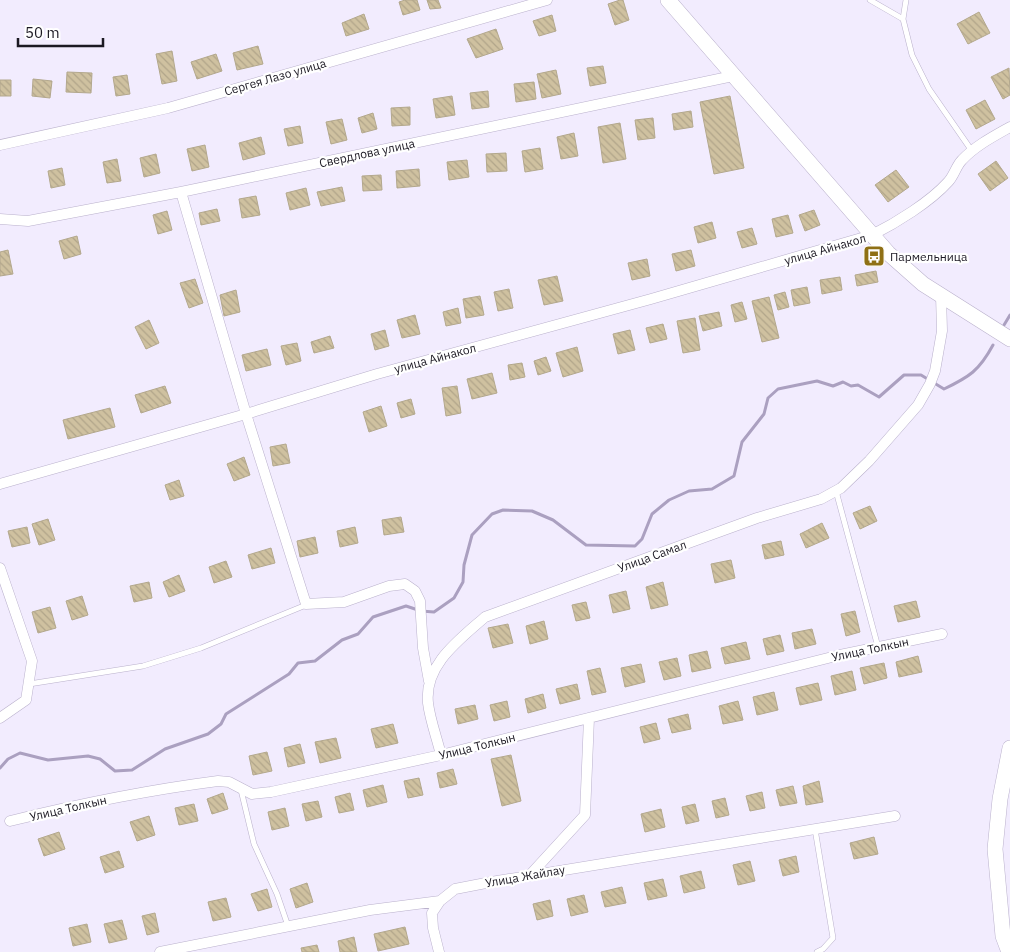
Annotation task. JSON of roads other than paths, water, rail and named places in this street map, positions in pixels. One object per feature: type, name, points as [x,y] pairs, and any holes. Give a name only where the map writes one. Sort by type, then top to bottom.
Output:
[{"type":"main road","points":[[668,0],[872,235],[905,269],[923,284],[1010,339]]},
{"type":"main road","points":[[1008,952],[1004,936],[995,849],[1000,798],[1010,748]]},
{"type":"street","name":"Сергея Лазо улица","points":[[0,145],[168,108],[547,0]]},
{"type":"street","name":"Свердлова улица","points":[[0,218],[28,221],[180,192],[733,76]]},
{"type":"street","name":"улица Айнакол","points":[[0,484],[246,414],[377,374],[651,299],[872,235],[890,226],[925,202],[948,182],[962,160],[1010,127]]},
{"type":"street","points":[[180,192],[246,414],[306,604],[344,602],[389,586],[405,584],[415,591],[420,601],[423,648],[429,681]]},
{"type":"street","name":"Улица Самал","points":[[441,755],[428,703],[429,681],[440,660],[485,617],[757,518],[821,499],[836,491],[869,461],[918,405],[930,384],[935,371],[942,331],[940,295]]},
{"type":"street","points":[[0,568],[32,662],[26,700],[0,718]]},
{"type":"street","name":"Улица Толкын","points":[[10,821],[154,789],[218,781],[229,782],[252,794],[271,792],[441,755],[840,655],[942,634]]},
{"type":"street","points":[[530,875],[585,815],[589,718]]},
{"type":"street","name":"Улица Жайлау","points":[[160,952],[370,910],[440,901],[455,889],[530,875],[895,816]]},
{"type":"street","points":[[439,952],[433,928],[432,913],[440,901]]},
{"type":"lane","points":[[870,0],[903,19]]},
{"type":"lane","points":[[906,0],[903,19],[912,56],[929,89],[973,152]]},
{"type":"lane","points":[[836,491],[878,647]]},
{"type":"lane","points":[[28,684],[143,666],[201,648],[306,604]]},
{"type":"lane","points":[[241,788],[254,844],[277,894],[288,926]]},
{"type":"lane","points":[[815,829],[833,938],[824,949],[817,952]]},
{"type":"waterway","points":[[1004,325],[1010,315]]},
{"type":"waterway","points":[[0,768],[8,759],[20,753],[48,760],[88,756],[100,759],[115,771],[132,770],[165,749],[208,734],[221,724],[226,714],[289,674],[298,663],[315,661],[342,640],[358,634],[373,617],[406,606],[421,611],[434,612],[454,598],[463,582],[464,565],[472,535],[492,514],[503,510],[532,511],[553,520],[586,545],[635,546],[642,539],[652,514],[669,500],[689,491],[712,489],[734,476],[742,442],[764,414],[768,398],[778,389],[817,381],[833,386],[843,382],[851,386],[858,385],[879,397],[904,375],[921,375],[944,389],[973,372],[993,345]]},
{"type":"place","name":"Пармельница","points":[[874,256]]}]
